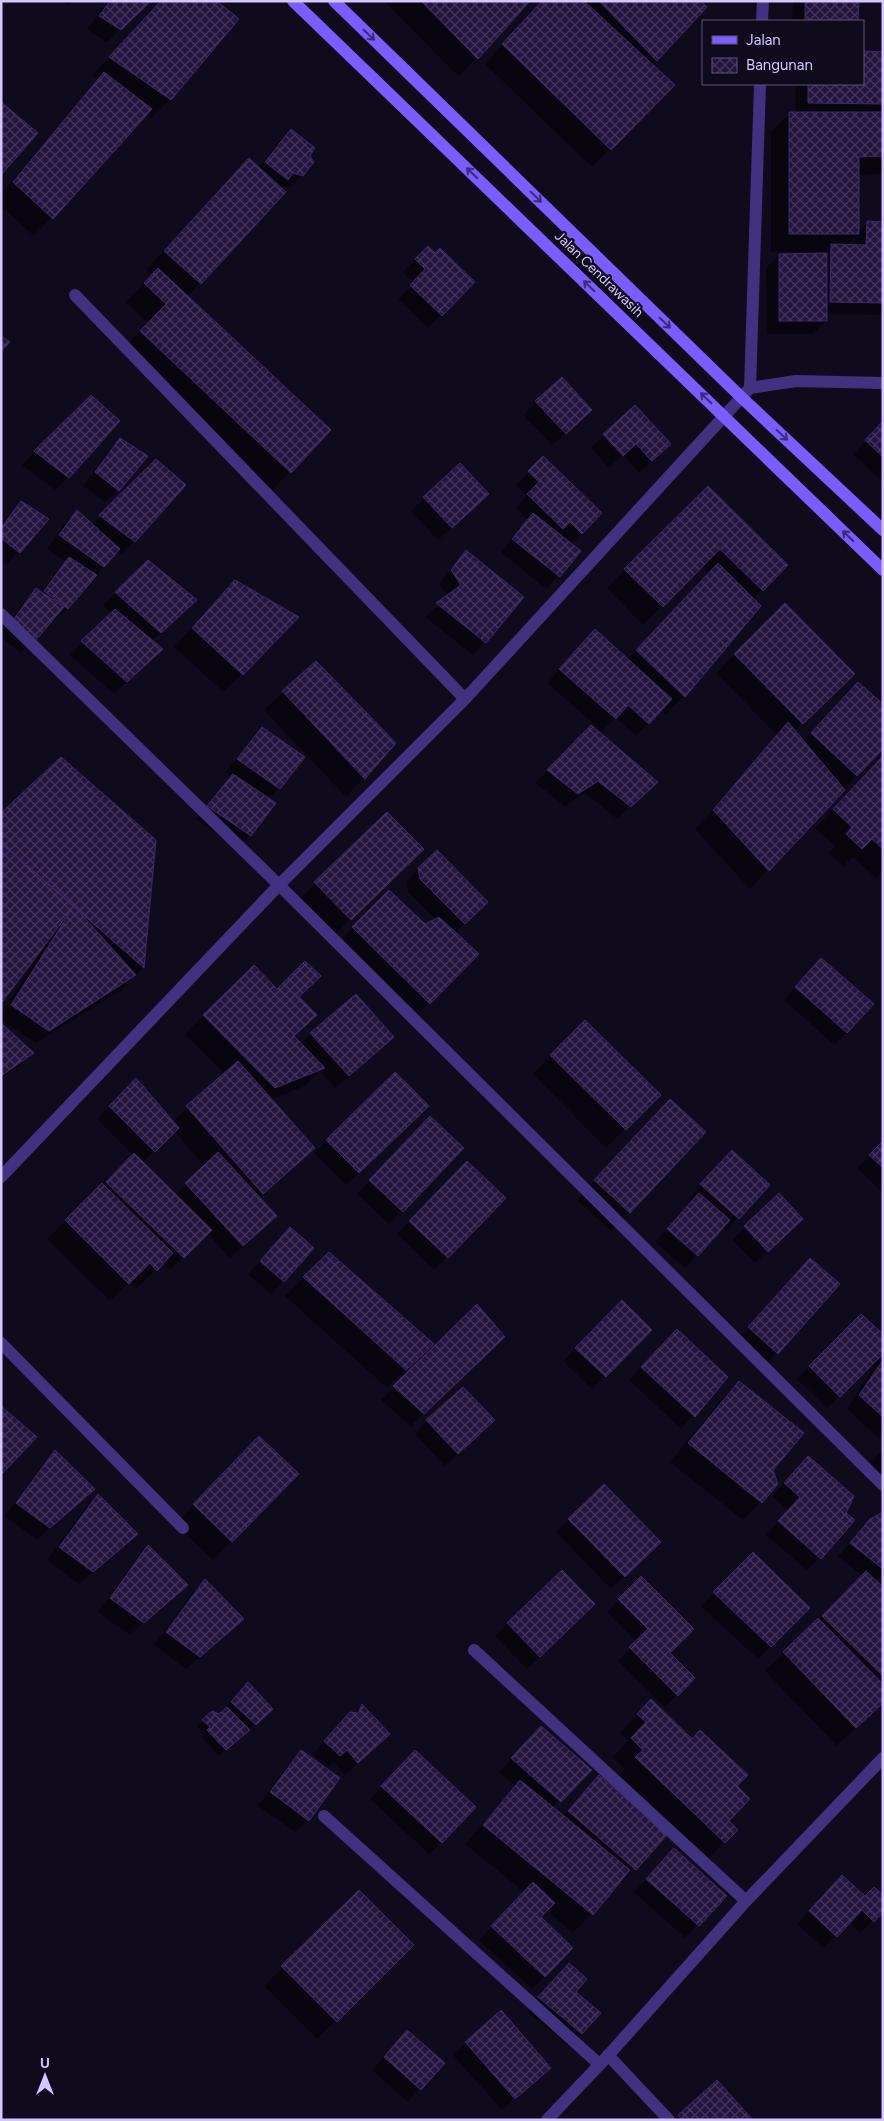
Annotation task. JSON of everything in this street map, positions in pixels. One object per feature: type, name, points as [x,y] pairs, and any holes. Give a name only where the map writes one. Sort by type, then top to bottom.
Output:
[{"type":"main road","name":"Jalan Cendrawasih","points":[[293,1],[883,570]]},
{"type":"main road","name":"Jalan Cendrawasih","points":[[334,1],[746,392],[883,530]]},
{"type":"street","points":[[762,20],[763,1]]},
{"type":"street","points":[[746,392],[760,85]]},
{"type":"street","points":[[75,295],[465,699]]},
{"type":"street","points":[[1,1177],[279,885],[465,699],[746,392],[796,381],[883,383]]},
{"type":"street","points":[[1,614],[279,885],[883,1485]]},
{"type":"street","points":[[1,1343],[183,1528]]},
{"type":"street","points":[[474,1650],[746,1901]]},
{"type":"street","points":[[547,2120],[604,2060],[746,1901],[883,1758]]},
{"type":"street","points":[[324,1816],[604,2060],[669,2120]]},
{"type":"building","points":[[110,1],[151,1],[121,30],[99,16]]},
{"type":"building","points":[[161,1],[217,1],[239,19],[171,100],[109,57]]},
{"type":"building","points":[[421,1],[530,1],[478,59]]},
{"type":"building","points":[[542,1],[584,1],[675,85],[611,150],[502,44]]},
{"type":"building","points":[[599,1],[701,1],[707,7],[657,61]]},
{"type":"building","points":[[805,1],[859,1],[858,20],[805,20]]},
{"type":"building","points":[[864,51],[883,52],[883,104],[808,103],[808,85],[864,85]]},
{"type":"building","points":[[104,72],[152,109],[53,219],[13,182]]},
{"type":"building","points":[[1,102],[38,133],[1,175]]},
{"type":"building","points":[[789,112],[883,112],[883,156],[859,157],[859,234],[789,234]]},
{"type":"building","points":[[291,129],[315,148],[310,156],[314,162],[303,176],[293,173],[288,180],[265,162]]},
{"type":"building","points":[[249,158],[286,192],[201,284],[164,251]]},
{"type":"building","points":[[867,221],[883,222],[883,303],[830,302],[831,244],[866,245]]},
{"type":"building","points":[[428,246],[435,253],[440,248],[475,282],[442,316],[410,285],[425,269],[415,259]]},
{"type":"building","points":[[827,253],[827,321],[779,321],[779,254]]},
{"type":"building","points":[[158,268],[331,430],[291,473],[140,331],[166,304],[144,283]]},
{"type":"building","points":[[1,336],[10,342],[1,352]]},
{"type":"building","points":[[562,377],[592,410],[566,434],[535,401]]},
{"type":"building","points":[[91,395],[120,421],[69,478],[34,451]]},
{"type":"building","points":[[635,405],[671,444],[652,461],[636,444],[623,456],[603,434]]},
{"type":"building","points":[[883,421],[883,457],[865,440]]},
{"type":"building","points":[[120,438],[148,456],[119,491],[95,472]]},
{"type":"building","points":[[543,456],[602,513],[582,534],[570,522],[563,529],[527,494],[539,482],[528,471]]},
{"type":"building","points":[[156,459],[186,485],[135,542],[99,515]]},
{"type":"building","points":[[460,463],[489,494],[452,528],[423,497]]},
{"type":"building","points":[[708,486],[788,565],[763,591],[720,549],[663,607],[624,569]]},
{"type":"building","points":[[21,501],[49,519],[20,553],[1,538],[1,528]]},
{"type":"building","points":[[77,510],[120,549],[104,567],[59,535]]},
{"type":"building","points":[[533,513],[581,551],[560,577],[512,539]]},
{"type":"building","points":[[466,550],[524,597],[486,643],[436,603],[461,585],[451,570]]},
{"type":"building","points":[[69,557],[97,575],[68,609],[44,591]]},
{"type":"building","points":[[148,560],[197,600],[161,633],[115,592]]},
{"type":"building","points":[[718,563],[761,606],[685,697],[636,650]]},
{"type":"building","points":[[235,580],[299,617],[243,675],[192,628]]},
{"type":"building","points":[[36,588],[64,607],[35,641],[11,623]]},
{"type":"building","points":[[785,603],[855,674],[803,724],[734,654]]},
{"type":"building","points":[[115,609],[163,649],[127,682],[81,641]]},
{"type":"building","points":[[595,629],[672,699],[649,724],[628,705],[616,719],[559,669]]},
{"type":"building","points":[[316,661],[396,743],[365,779],[282,691]]},
{"type":"building","points":[[858,682],[883,704],[883,749],[857,776],[811,733]]},
{"type":"building","points":[[788,722],[845,790],[769,871],[713,810]]},
{"type":"building","points":[[591,725],[658,782],[631,807],[598,781],[578,794],[547,770]]},
{"type":"building","points":[[262,727],[305,757],[280,789],[237,759]]},
{"type":"building","points":[[883,756],[883,849],[872,839],[862,849],[846,834],[852,827],[833,809]]},
{"type":"building","points":[[61,757],[156,840],[144,968],[1,843],[1,813]]},
{"type":"building","points":[[233,774],[276,803],[251,836],[207,806]]},
{"type":"building","points":[[387,812],[424,849],[351,920],[314,882]]},
{"type":"building","points":[[1,843],[74,906],[3,1001],[1,999]]},
{"type":"building","points":[[437,850],[488,902],[465,924],[420,879],[418,868]]},
{"type":"building","points":[[389,890],[425,924],[439,917],[479,954],[430,1004],[352,927]]},
{"type":"building","points":[[74,906],[136,975],[49,1031],[11,1005]]},
{"type":"building","points":[[821,958],[874,1004],[847,1033],[795,987]]},
{"type":"building","points":[[305,961],[321,976],[299,997],[317,1015],[294,1036],[325,1068],[275,1088],[203,1015],[254,965],[277,989]]},
{"type":"building","points":[[356,994],[394,1037],[349,1076],[310,1033]]},
{"type":"building","points":[[585,1020],[661,1095],[626,1130],[550,1055]]},
{"type":"building","points":[[1,1023],[34,1053],[1,1076]]},
{"type":"building","points":[[238,1061],[315,1148],[263,1194],[186,1106]]},
{"type":"building","points":[[395,1072],[429,1106],[359,1173],[326,1140]]},
{"type":"building","points":[[136,1078],[179,1128],[155,1152],[109,1106]]},
{"type":"building","points":[[670,1099],[706,1132],[630,1213],[594,1180]]},
{"type":"building","points":[[430,1116],[464,1148],[403,1212],[369,1180]]},
{"type":"building","points":[[883,1141],[883,1168],[869,1155]]},
{"type":"building","points":[[732,1150],[770,1185],[739,1219],[700,1184]]},
{"type":"building","points":[[218,1152],[277,1216],[243,1246],[185,1183]]},
{"type":"building","points":[[134,1153],[212,1230],[184,1258],[106,1182]]},
{"type":"building","points":[[467,1161],[506,1198],[448,1258],[409,1221]]},
{"type":"building","points":[[102,1183],[173,1253],[157,1271],[150,1263],[129,1284],[65,1220]]},
{"type":"building","points":[[699,1193],[730,1220],[698,1256],[667,1229]]},
{"type":"building","points":[[779,1193],[803,1219],[768,1252],[744,1226]]},
{"type":"building","points":[[290,1227],[314,1248],[284,1282],[260,1261]]},
{"type":"building","points":[[329,1252],[434,1344],[406,1370],[303,1277]]},
{"type":"building","points":[[810,1258],[840,1284],[778,1354],[748,1327]]},
{"type":"building","points":[[622,1300],[652,1330],[606,1377],[575,1348]]},
{"type":"building","points":[[477,1304],[505,1337],[424,1414],[393,1386]]},
{"type":"building","points":[[861,1314],[883,1334],[883,1354],[840,1397],[809,1366]]},
{"type":"building","points":[[677,1329],[728,1377],[695,1417],[641,1367]]},
{"type":"building","points":[[883,1360],[883,1417],[859,1395]]},
{"type":"building","points":[[739,1381],[804,1433],[773,1470],[778,1484],[762,1503],[688,1443]]},
{"type":"building","points":[[463,1387],[495,1420],[458,1454],[426,1420]]},
{"type":"building","points":[[1,1406],[37,1437],[1,1475]]},
{"type":"building","points":[[259,1436],[299,1474],[232,1542],[193,1504]]},
{"type":"building","points":[[55,1450],[95,1489],[50,1528],[16,1503]]},
{"type":"building","points":[[808,1456],[854,1496],[846,1513],[855,1520],[821,1559],[778,1521],[800,1497],[784,1483]]},
{"type":"building","points":[[604,1484],[661,1542],[625,1577],[568,1519]]},
{"type":"building","points":[[98,1494],[138,1534],[93,1572],[59,1547]]},
{"type":"building","points":[[883,1512],[883,1569],[850,1543],[870,1519]]},
{"type":"building","points":[[148,1545],[188,1585],[144,1623],[110,1598]]},
{"type":"building","points":[[753,1552],[810,1608],[771,1647],[713,1592]]},
{"type":"building","points":[[562,1570],[595,1604],[540,1657],[507,1623]]},
{"type":"building","points":[[866,1571],[883,1587],[883,1676],[822,1616]]},
{"type":"building","points":[[641,1576],[694,1629],[670,1653],[695,1678],[678,1696],[629,1647],[648,1629],[618,1599]]},
{"type":"building","points":[[205,1579],[244,1619],[200,1657],[166,1632]]},
{"type":"building","points":[[818,1618],[883,1684],[883,1703],[856,1728],[783,1652]]},
{"type":"building","points":[[248,1682],[273,1709],[256,1725],[231,1702]]},
{"type":"building","points":[[651,1699],[692,1739],[700,1730],[748,1775],[737,1786],[750,1799],[729,1821],[738,1830],[725,1843],[635,1757],[643,1750],[631,1738],[646,1722],[637,1714]]},
{"type":"building","points":[[362,1704],[390,1734],[358,1763],[347,1750],[340,1756],[324,1741],[350,1712],[358,1713]]},
{"type":"building","points":[[227,1707],[250,1730],[226,1750],[207,1730],[210,1727],[202,1720],[212,1711],[219,1714]]},
{"type":"building","points":[[541,1726],[592,1770],[561,1802],[511,1758]]},
{"type":"building","points":[[301,1750],[340,1778],[309,1821],[270,1792]]},
{"type":"building","points":[[415,1750],[476,1807],[442,1843],[381,1786]]},
{"type":"building","points":[[599,1775],[667,1835],[636,1870],[568,1811]]},
{"type":"building","points":[[520,1780],[630,1870],[593,1915],[483,1825]]},
{"type":"building","points":[[674,1848],[727,1896],[699,1926],[646,1879]]},
{"type":"building","points":[[842,1875],[865,1896],[874,1887],[883,1895],[883,1912],[874,1922],[862,1910],[837,1937],[809,1911]]},
{"type":"building","points":[[533,1882],[555,1903],[541,1917],[573,1948],[545,1977],[491,1926]]},
{"type":"building","points":[[359,1890],[414,1945],[337,2022],[281,1966]]},
{"type":"building","points":[[569,1963],[587,1979],[576,1992],[601,2013],[582,2034],[538,1997]]},
{"type":"building","points":[[501,2010],[551,2068],[515,2099],[465,2042]]},
{"type":"building","points":[[407,2030],[445,2063],[421,2090],[384,2057]]},
{"type":"building","points":[[717,2080],[753,2120],[682,2120],[678,2115]]}]
